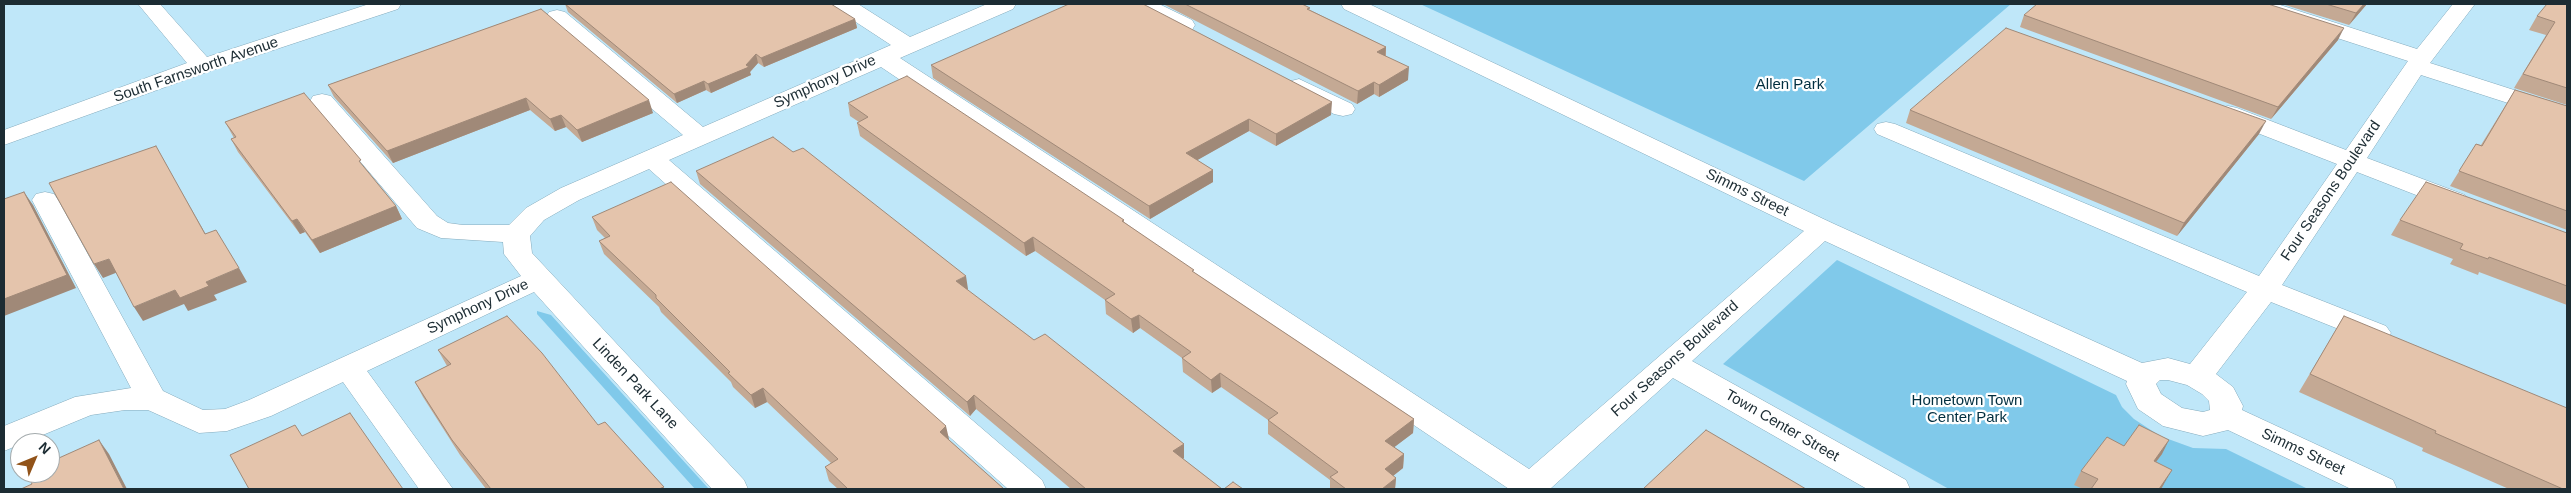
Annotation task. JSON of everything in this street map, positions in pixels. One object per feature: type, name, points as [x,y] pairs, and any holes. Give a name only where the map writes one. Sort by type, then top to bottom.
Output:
[{"type":"street","points":[[149,4],[202,66]]},
{"type":"street","name":"South Farnsworth Avenue","points":[[4,138],[202,66],[390,4]]},
{"type":"street","points":[[844,4],[908,46]]},
{"type":"street","name":"Symphony Drive","points":[[4,439],[86,404],[125,399],[152,399],[198,422],[227,420],[350,368],[538,279],[518,254],[516,234],[535,214],[570,194],[1005,4]]},
{"type":"street","points":[[1143,4],[1204,36]]},
{"type":"street","name":"Simms Street","points":[[1352,4],[1822,229],[2144,376]]},
{"type":"street","points":[[2256,4],[2567,115]]},
{"type":"street","name":"Four Seasons Boulevard","points":[[2197,377],[2264,288],[2420,62],[2464,4]]},
{"type":"street","points":[[556,17],[700,137]]},
{"type":"street","points":[[882,57],[1531,489]]},
{"type":"street","points":[[1282,77],[1343,110]]},
{"type":"street","points":[[322,101],[427,222],[441,230],[516,234]]},
{"type":"street","points":[[2211,106],[2474,208]]},
{"type":"street","points":[[1886,128],[2399,343]]},
{"type":"street","points":[[652,158],[1030,489]]},
{"type":"street","points":[[45,200],[152,399]]},
{"type":"street","name":"Four Seasons Boulevard","points":[[1531,489],[1670,362],[1822,229]]},
{"type":"street","name":"Linden Park Lane","points":[[538,279],[732,489]]},
{"type":"street","name":"Town Center Street","points":[[1670,362],[1894,489]]},
{"type":"street","points":[[350,368],[437,489]]},
{"type":"street","points":[[2168,369],[2197,377],[2222,395],[2227,406],[2225,415],[2218,421],[2203,424],[2174,418],[2149,401],[2141,384],[2144,376],[2153,370],[2168,369]]},
{"type":"street","name":"Simms Street","points":[[2225,415],[2381,489]]},
{"type":"green space","name":"Allen Park","points":[[1420,4],[2011,4],[1804,181]]},
{"type":"green space","name":"Hometown Town Center Park","points":[[1837,260],[2116,395],[2122,407],[2134,419],[2160,436],[2193,448],[2226,449],[2308,489],[1949,489],[1723,364]]},
{"type":"green space","points":[[537,311],[551,315],[709,489],[695,489],[537,314]]},
{"type":"building","points":[[565,4],[831,4],[855,19],[761,58],[756,54],[746,65],[749,67],[708,84],[704,81],[674,94]]},
{"type":"building","points":[[1069,4],[1143,4],[1332,102],[1276,134],[1249,119],[1186,153],[1213,170],[1149,206],[931,65]]},
{"type":"building","points":[[1185,4],[1302,4],[1310,8],[1307,9],[1386,47],[1377,52],[1409,67],[1379,85],[1374,82],[1358,91]]},
{"type":"building","points":[[2037,4],[2268,4],[2344,28],[2278,107],[2024,15]]},
{"type":"building","points":[[2326,4],[2364,4],[2356,13]]},
{"type":"building","points":[[2547,4],[2567,4],[2567,88],[2523,74],[2555,22],[2537,16]]},
{"type":"building","points":[[541,9],[649,100],[577,130],[561,115],[550,119],[526,98],[387,151],[328,85]]},
{"type":"building","points":[[2006,28],[2266,121],[2184,223],[1910,110]]},
{"type":"building","points":[[907,76],[1124,220],[1122,221],[1194,270],[1192,271],[1414,419],[1385,441],[1404,454],[1385,469],[1396,478],[1382,489],[1346,489],[1330,477],[1338,472],[1268,420],[1278,413],[1220,373],[1211,380],[1182,358],[1191,352],[1139,315],[1131,319],[1105,300],[1115,294],[1033,237],[1024,243],[857,123],[868,117],[848,103]]},
{"type":"building","points":[[2515,90],[2567,106],[2567,211],[2459,171],[2476,144],[2482,146]]},
{"type":"building","points":[[304,93],[361,160],[359,161],[396,206],[312,240],[297,219],[292,221],[231,139],[236,137],[225,122]]},
{"type":"building","points":[[773,137],[793,152],[803,148],[966,276],[956,281],[1034,340],[1045,334],[1184,444],[1173,451],[1222,489],[1086,489],[974,395],[967,402],[696,171]]},
{"type":"building","points":[[156,146],[205,234],[216,230],[239,268],[206,282],[209,286],[180,298],[175,290],[134,307],[109,259],[94,264],[49,183]]},
{"type":"building","points":[[671,182],[946,426],[940,432],[1004,489],[848,489],[825,467],[838,459],[763,388],[751,395],[656,298],[656,295],[599,241],[610,236],[592,217]]},
{"type":"building","points":[[2426,182],[2567,233],[2567,286],[2489,257],[2488,259],[2460,249],[2463,244],[2400,220]]},
{"type":"building","points":[[24,192],[67,275],[4,299],[4,199]]},
{"type":"building","points":[[507,316],[542,353],[598,425],[605,422],[664,487],[659,489],[491,489],[452,440],[415,382],[451,364],[438,350]]},
{"type":"building","points":[[2344,316],[2567,408],[2567,489],[2563,489],[2435,433],[2436,431],[2310,374]]},
{"type":"building","points":[[350,413],[403,489],[249,489],[230,455],[295,425],[302,436]]},
{"type":"building","points":[[2139,425],[2169,440],[2154,461],[2172,470],[2159,489],[2091,489],[2098,479],[2081,471],[2107,437],[2124,446]]},
{"type":"building","points":[[1706,430],[1806,489],[1643,489]]},
{"type":"building","points":[[99,440],[124,489],[21,489],[32,483],[60,483],[60,458]]},
{"type":"building","points":[[1233,482],[1243,489],[1224,489]]}]
